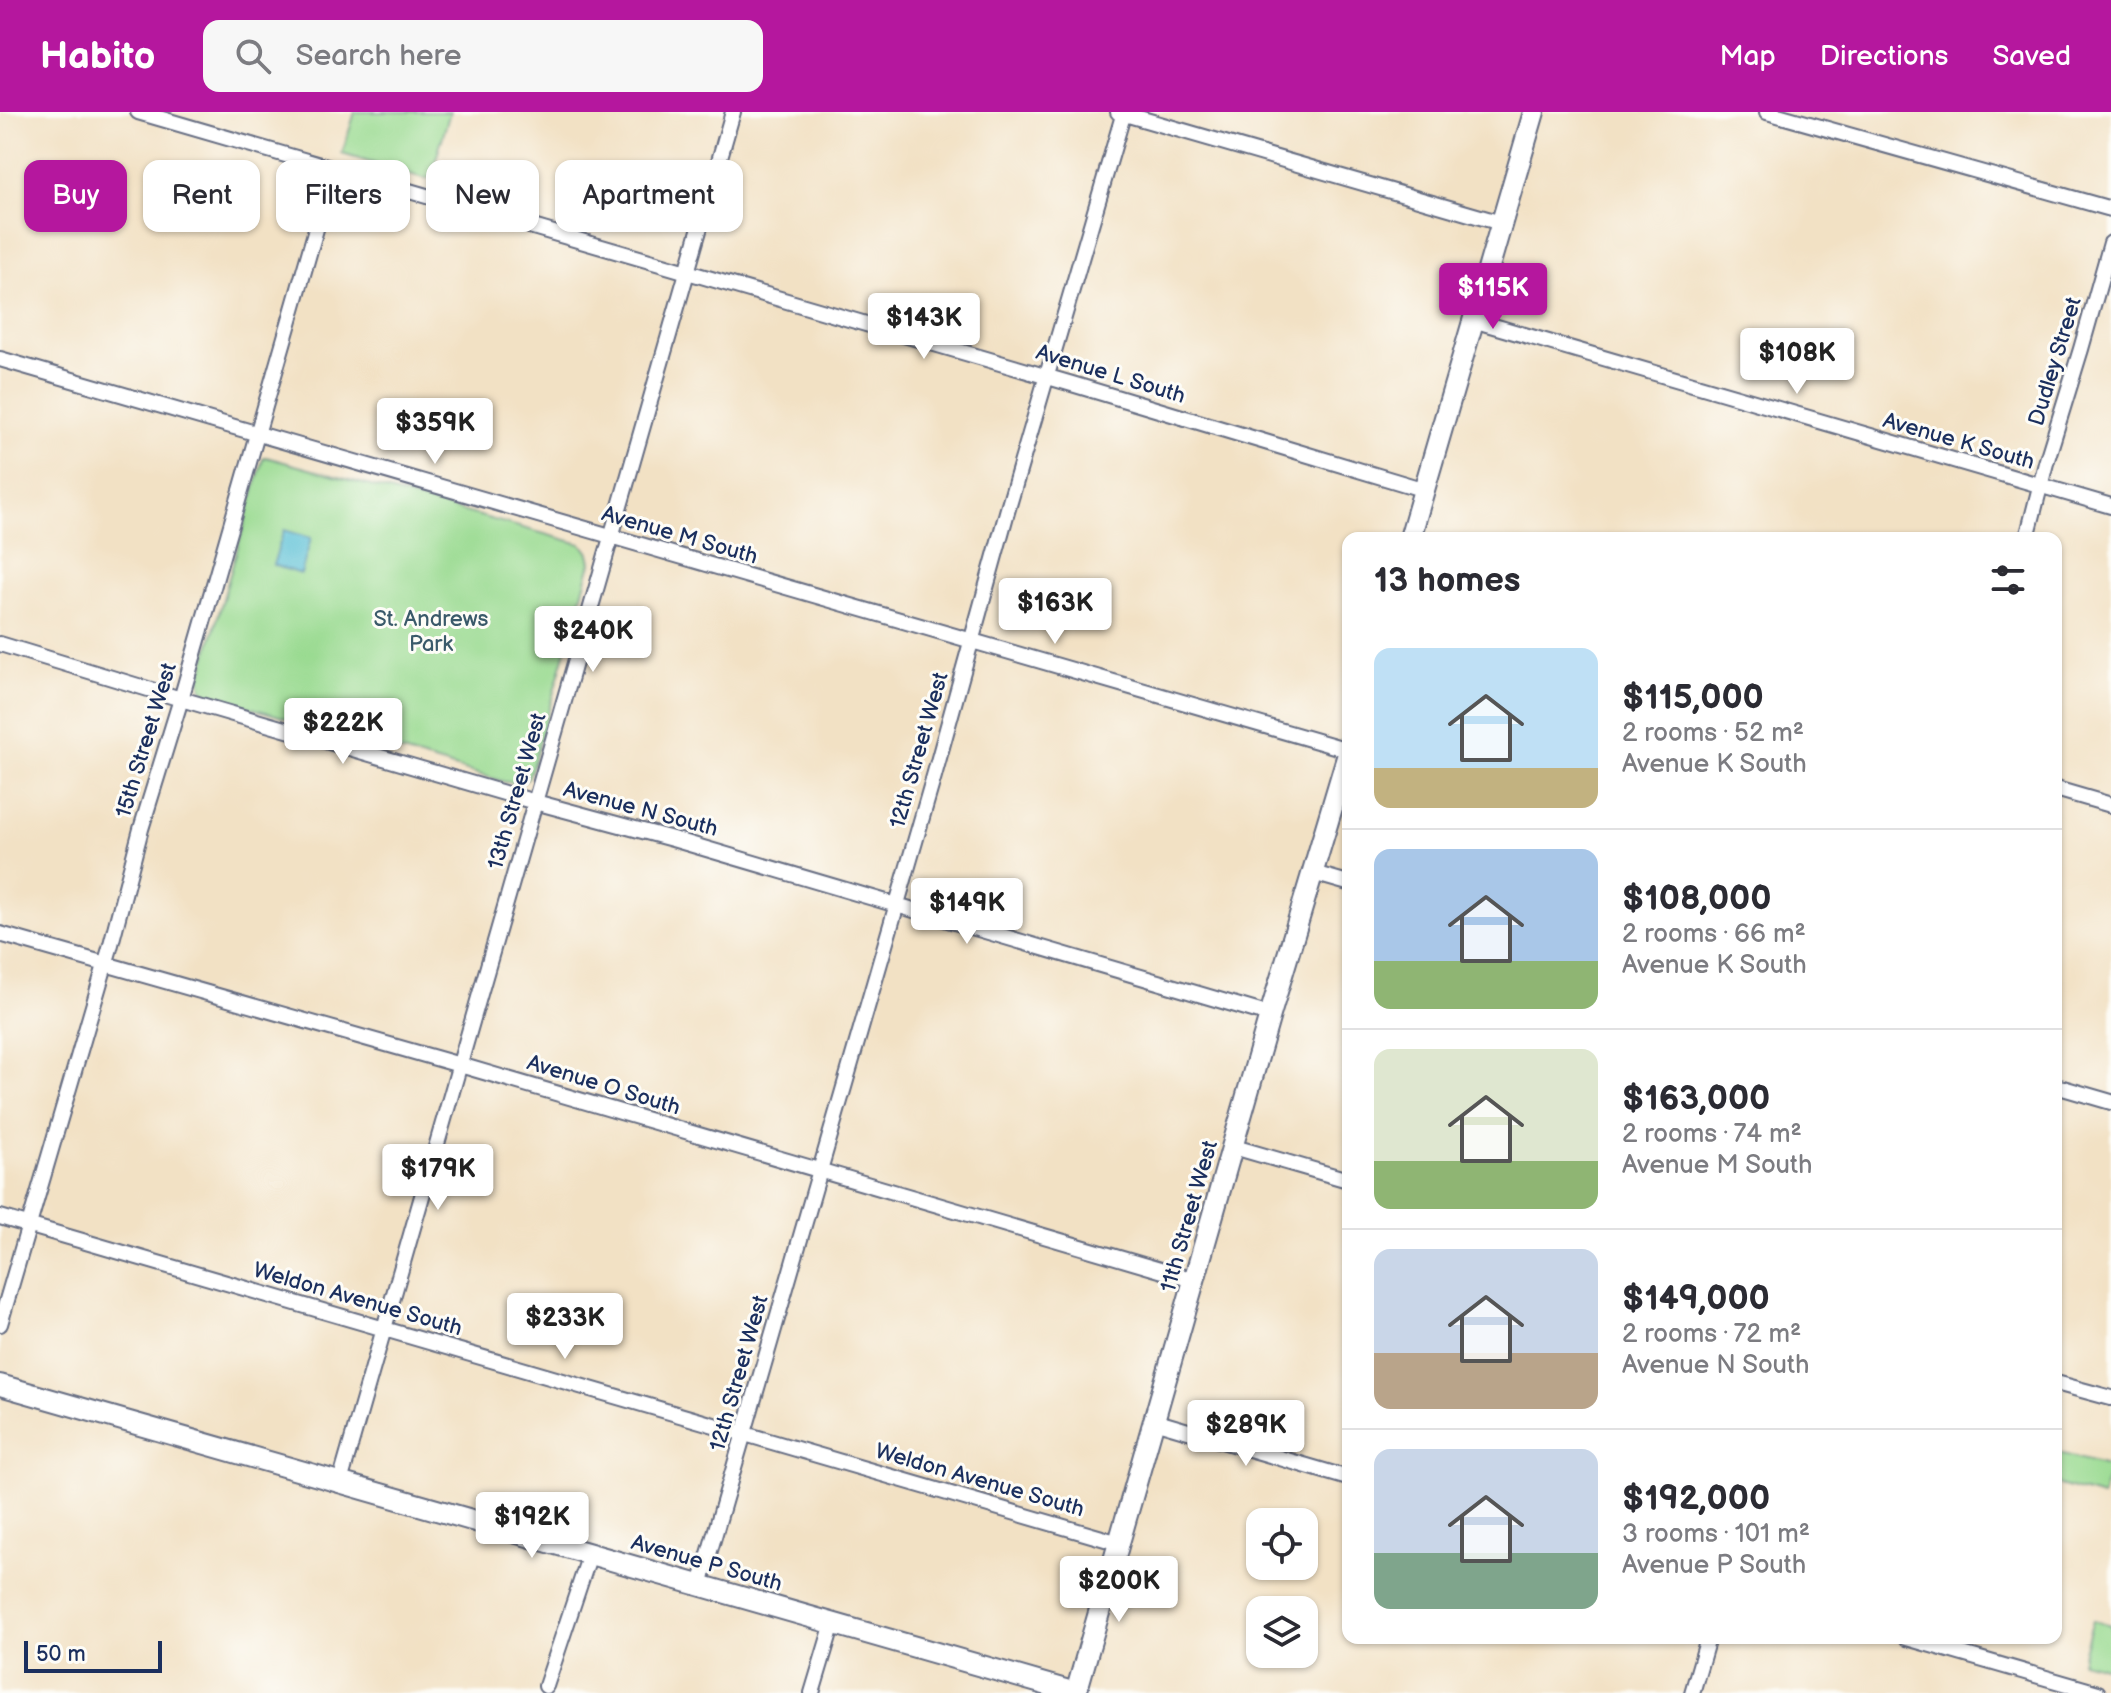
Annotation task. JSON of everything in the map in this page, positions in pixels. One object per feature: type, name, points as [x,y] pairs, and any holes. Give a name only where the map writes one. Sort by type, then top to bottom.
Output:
[{"type":"street","name":"Avenue L South","points":[[138,112],[299,160]]},
{"type":"street","name":"13th Street West","points":[[340,1482],[733,112]]},
{"type":"street","points":[[1412,532],[1534,112]]},
{"type":"street","points":[[1767,112],[2111,209]]},
{"type":"street","points":[[1122,113],[1501,223]]},
{"type":"street","name":"12th Street West","points":[[700,1585],[1122,113]]},
{"type":"street","name":"Avenue L South","points":[[410,192],[1425,490]]},
{"type":"street","name":"15th Street West","points":[[0,1324],[315,232]]},
{"type":"street","name":"Dudley Street","points":[[2029,532],[2111,243]]},
{"type":"street","name":"Avenue K South","points":[[1473,320],[2111,506]]},
{"type":"street","name":"Avenue M South","points":[[0,359],[1342,750]]},
{"type":"street","name":"Avenue N South","points":[[0,644],[1270,1015]]},
{"type":"street","name":"11th Street West","points":[[1077,1693],[1342,773]]},
{"type":"street","points":[[2062,791],[2111,805]]},
{"type":"street","points":[[1313,873],[1342,881]]},
{"type":"street","name":"Avenue O South","points":[[0,934],[1194,1280]]},
{"type":"street","points":[[2062,1088],[2111,1102]]},
{"type":"street","points":[[1234,1147],[1342,1178]]},
{"type":"street","name":"Weldon Avenue South","points":[[0,1217],[1119,1543]]},
{"type":"street","name":"Avenue P South","points":[[0,1385],[1077,1693]]},
{"type":"street","points":[[2062,1385],[2111,1398]]},
{"type":"street","points":[[1154,1421],[1342,1476]]},
{"type":"street","points":[[546,1686],[590,1554]]},
{"type":"street","points":[[812,1693],[833,1623]]},
{"type":"street","points":[[1692,1693],[1706,1644]]},
{"type":"street","points":[[1928,1644],[2098,1693]]},
{"type":"green space","points":[[355,112],[450,112],[436,160],[426,160],[426,179],[410,174],[410,160],[362,160],[342,154]]},
{"type":"green space","name":"St. Andrews Park","points":[[266,457],[581,544],[587,550],[591,563],[532,768],[522,783],[505,782],[211,696],[202,689],[200,679]]},
{"type":"green space","points":[[2062,1454],[2110,1467],[2102,1497],[2062,1486]]},
{"type":"green space","points":[[2093,1620],[2111,1625],[2108,1668],[2081,1661]]},
{"type":"water","points":[[284,530],[311,538],[301,574],[273,565]]}]
